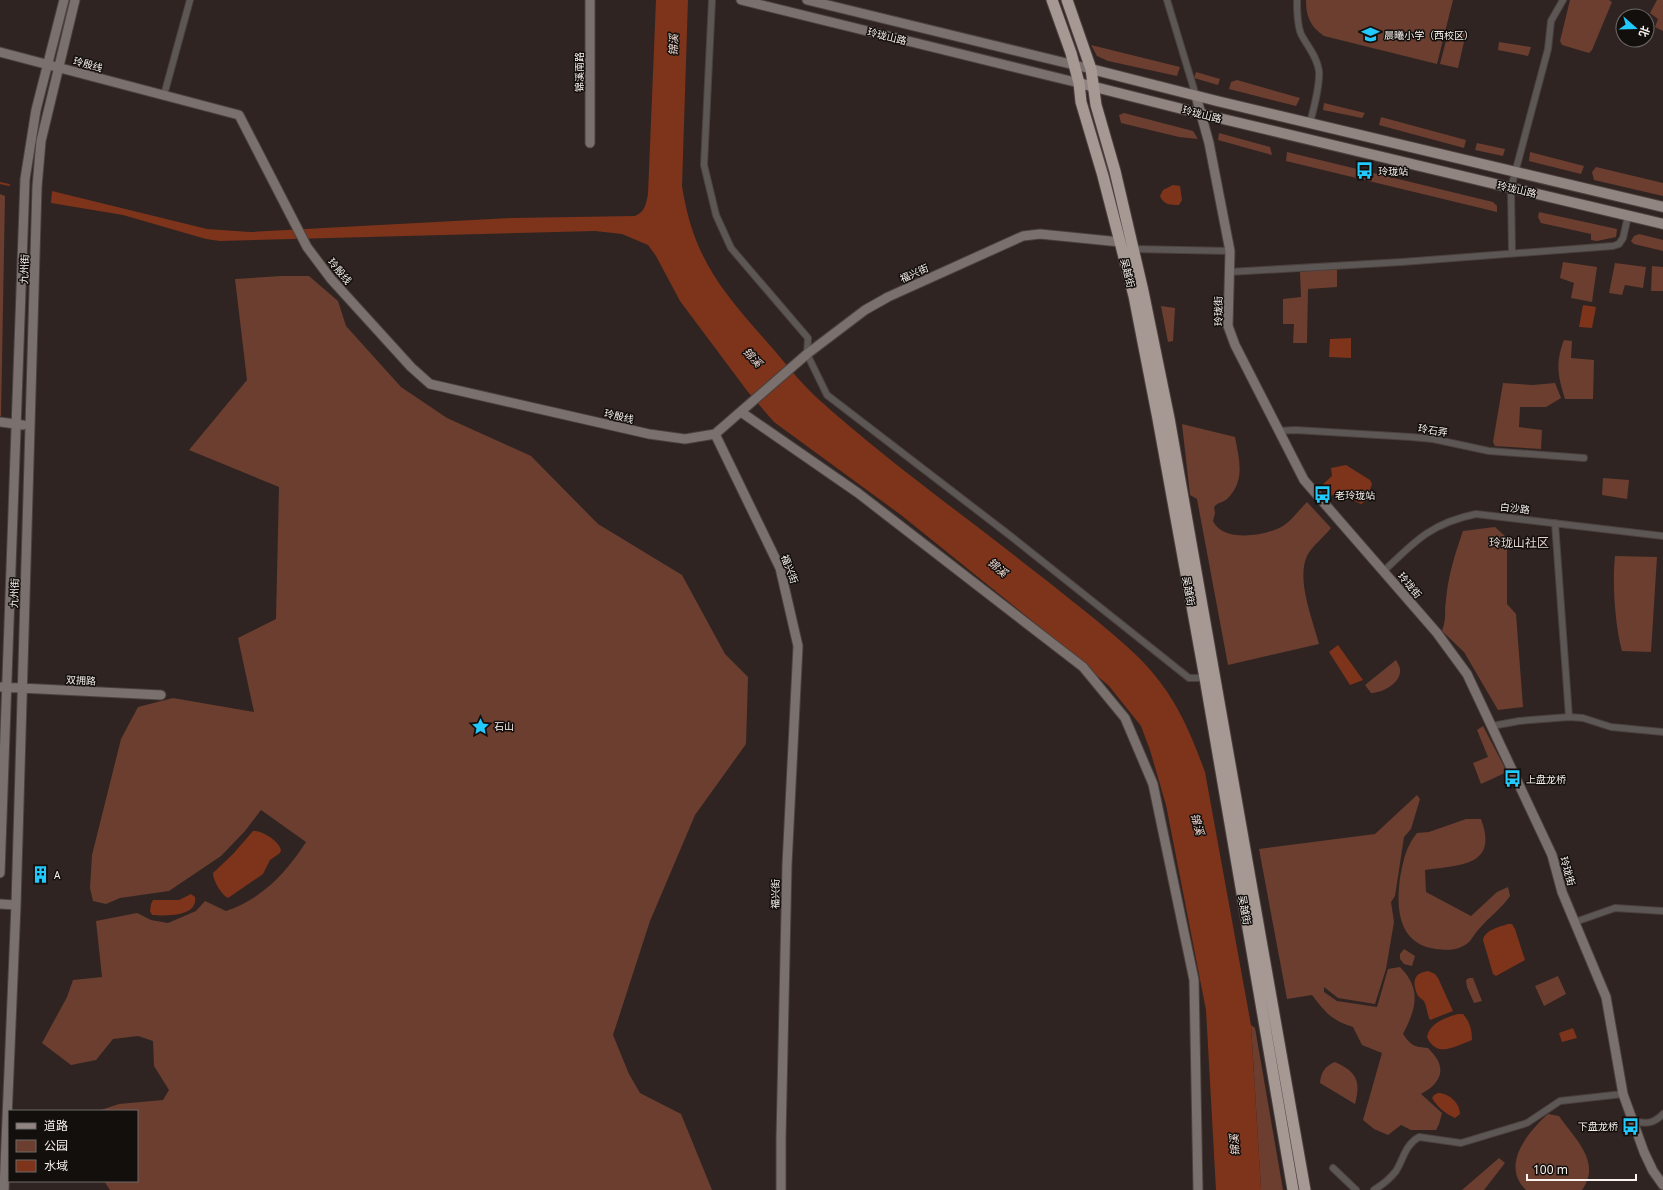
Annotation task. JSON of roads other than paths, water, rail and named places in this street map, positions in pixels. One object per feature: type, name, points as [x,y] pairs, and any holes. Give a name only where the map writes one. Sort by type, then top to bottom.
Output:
[{"type":"highway","name":"吴越街","points":[[1052,0],[1079,83],[1081,102],[1103,176],[1134,296],[1205,678],[1293,1190]]},
{"type":"highway","name":"吴越街","points":[[1067,0],[1091,69],[1096,105],[1116,171],[1134,249],[1169,418],[1305,1190]]},
{"type":"main road","name":"玲珑山路","points":[[1091,69],[1196,96],[1663,206]]},
{"type":"main road","name":"玲珑山路","points":[[1079,83],[1202,114],[1663,224]]},
{"type":"street","name":"九州街","points":[[0,873],[3,687],[17,424],[25,180],[36,110],[64,0]]},
{"type":"street","name":"九州街","points":[[4,1190],[16,905],[37,186],[41,141],[75,0]]},
{"type":"street","points":[[164,95],[190,0]]},
{"type":"street","name":"锦溪南路","points":[[590,0],[590,143]]},
{"type":"street","points":[[712,0],[704,165],[716,215],[730,248],[808,338],[807,354],[827,395],[1008,534],[1189,678],[1205,678]]},
{"type":"street","name":"玲珑山路","points":[[741,0],[1079,83]]},
{"type":"street","name":"玲珑山路","points":[[807,0],[1091,69]]},
{"type":"street","name":"玲珑街","points":[[1167,0],[1202,114],[1209,143],[1230,251],[1228,326],[1235,345],[1304,480],[1437,633],[1467,674],[1552,855],[1562,892],[1606,997],[1624,1094],[1633,1121],[1653,1171],[1663,1185]]},
{"type":"street","points":[[1297,0],[1300,33],[1314,56],[1319,70],[1310,123]]},
{"type":"street","points":[[1512,253],[1511,188],[1548,49],[1551,21],[1563,0]]},
{"type":"street","name":"玲殷线","points":[[0,52],[239,115],[297,225],[306,247],[331,279],[401,355],[430,384],[649,434],[685,439],[715,434]]},
{"type":"street","points":[[1229,272],[1512,253],[1619,244],[1624,238],[1628,216]]},
{"type":"street","name":"福兴街","points":[[781,1190],[780,1138],[787,865],[798,646],[780,568],[715,434],[807,354],[865,310],[888,297],[1023,236],[1040,234],[1120,242]]},
{"type":"street","points":[[1134,249],[1230,251]]},
{"type":"street","points":[[741,412],[858,494],[1083,667],[1125,718],[1153,784],[1194,980],[1198,1190]]},
{"type":"street","points":[[0,422],[30,426]]},
{"type":"street","name":"玲石弄","points":[[1278,431],[1295,430],[1433,439],[1489,451],[1584,458]]},
{"type":"street","name":"白沙路","points":[[1383,572],[1420,536],[1455,518],[1476,514],[1663,536]]},
{"type":"street","points":[[1555,523],[1569,717]]},
{"type":"street","name":"双拥路","points":[[3,687],[161,695]]},
{"type":"street","points":[[1492,726],[1519,721],[1569,717],[1583,718],[1612,727],[1663,732]]},
{"type":"street","points":[[0,904],[16,905]]},
{"type":"street","points":[[1575,922],[1616,908],[1663,911]]},
{"type":"street","points":[[1374,1190],[1392,1174],[1407,1147],[1419,1137],[1461,1143],[1527,1123],[1560,1101],[1624,1094]]},
{"type":"street","points":[[1633,1121],[1650,1123],[1657,1120],[1663,1114]]},
{"type":"street","points":[[1333,1168],[1356,1190]]},
{"type":"water","name":"锦溪","points":[[656,0],[688,0],[682,186],[693,233],[711,271],[723,289],[797,377],[815,396],[895,463],[1115,636],[1155,675],[1180,714],[1205,772],[1251,1025],[1261,1190],[1216,1190],[1206,1010],[1166,805],[1150,750],[1141,726],[1109,686],[1056,640],[901,515],[774,422],[748,392],[680,301],[656,256],[648,245],[622,234],[595,231],[220,241],[206,239],[123,215],[51,203],[52,191],[207,229],[250,232],[511,218],[635,216],[643,210],[648,194]]},
{"type":"water","points":[[1173,185],[1180,186],[1182,200],[1179,205],[1168,204],[1163,201],[1160,196],[1163,190]]},
{"type":"water","points":[[1583,305],[1596,307],[1592,328],[1579,327]]},
{"type":"water","points":[[1351,338],[1351,358],[1329,357],[1330,339]]},
{"type":"water","points":[[1346,465],[1370,480],[1372,484],[1366,501],[1361,504],[1350,499],[1342,492],[1330,496],[1320,487],[1332,476],[1331,468]]},
{"type":"water","points":[[1338,645],[1363,680],[1350,685],[1329,652]]},
{"type":"water","points":[[253,831],[261,832],[274,840],[280,847],[280,853],[270,860],[263,874],[228,898],[218,887],[214,880],[213,873],[233,854]]},
{"type":"water","points":[[191,894],[195,897],[195,904],[186,912],[173,915],[152,915],[150,911],[153,900],[179,900]]},
{"type":"water","points":[[1512,924],[1515,929],[1525,960],[1496,976],[1493,974],[1483,940],[1489,931]]},
{"type":"water","points":[[1428,971],[1435,974],[1438,978],[1453,1011],[1430,1020],[1424,1001],[1419,997],[1415,989],[1415,978],[1423,972]]},
{"type":"water","points":[[1458,1014],[1463,1014],[1469,1023],[1472,1040],[1447,1049],[1436,1048],[1431,1044],[1427,1037],[1431,1028],[1443,1019]]},
{"type":"water","points":[[1573,1028],[1577,1038],[1562,1042],[1559,1033]]},
{"type":"water","points":[[1438,1093],[1442,1093],[1453,1099],[1460,1110],[1460,1114],[1455,1118],[1439,1107],[1432,1098]]},
{"type":"waterway","points":[[0,183],[9,185]]},
{"type":"place","name":"晨曦小学（西校区）","points":[[1371,35]]},
{"type":"place","name":"玲珑站","points":[[1365,171]]},
{"type":"place","name":"老玲珑站","points":[[1322,495]]},
{"type":"place","name":"石山","points":[[481,726]]},
{"type":"place","name":"上盘龙桥","points":[[1513,779]]},
{"type":"place","name":"A","points":[[41,875]]},
{"type":"place","name":"下盘龙桥","points":[[1631,1126]]},
{"type":"district","name":"玲珑山社区","points":[[1519,542]]}]
